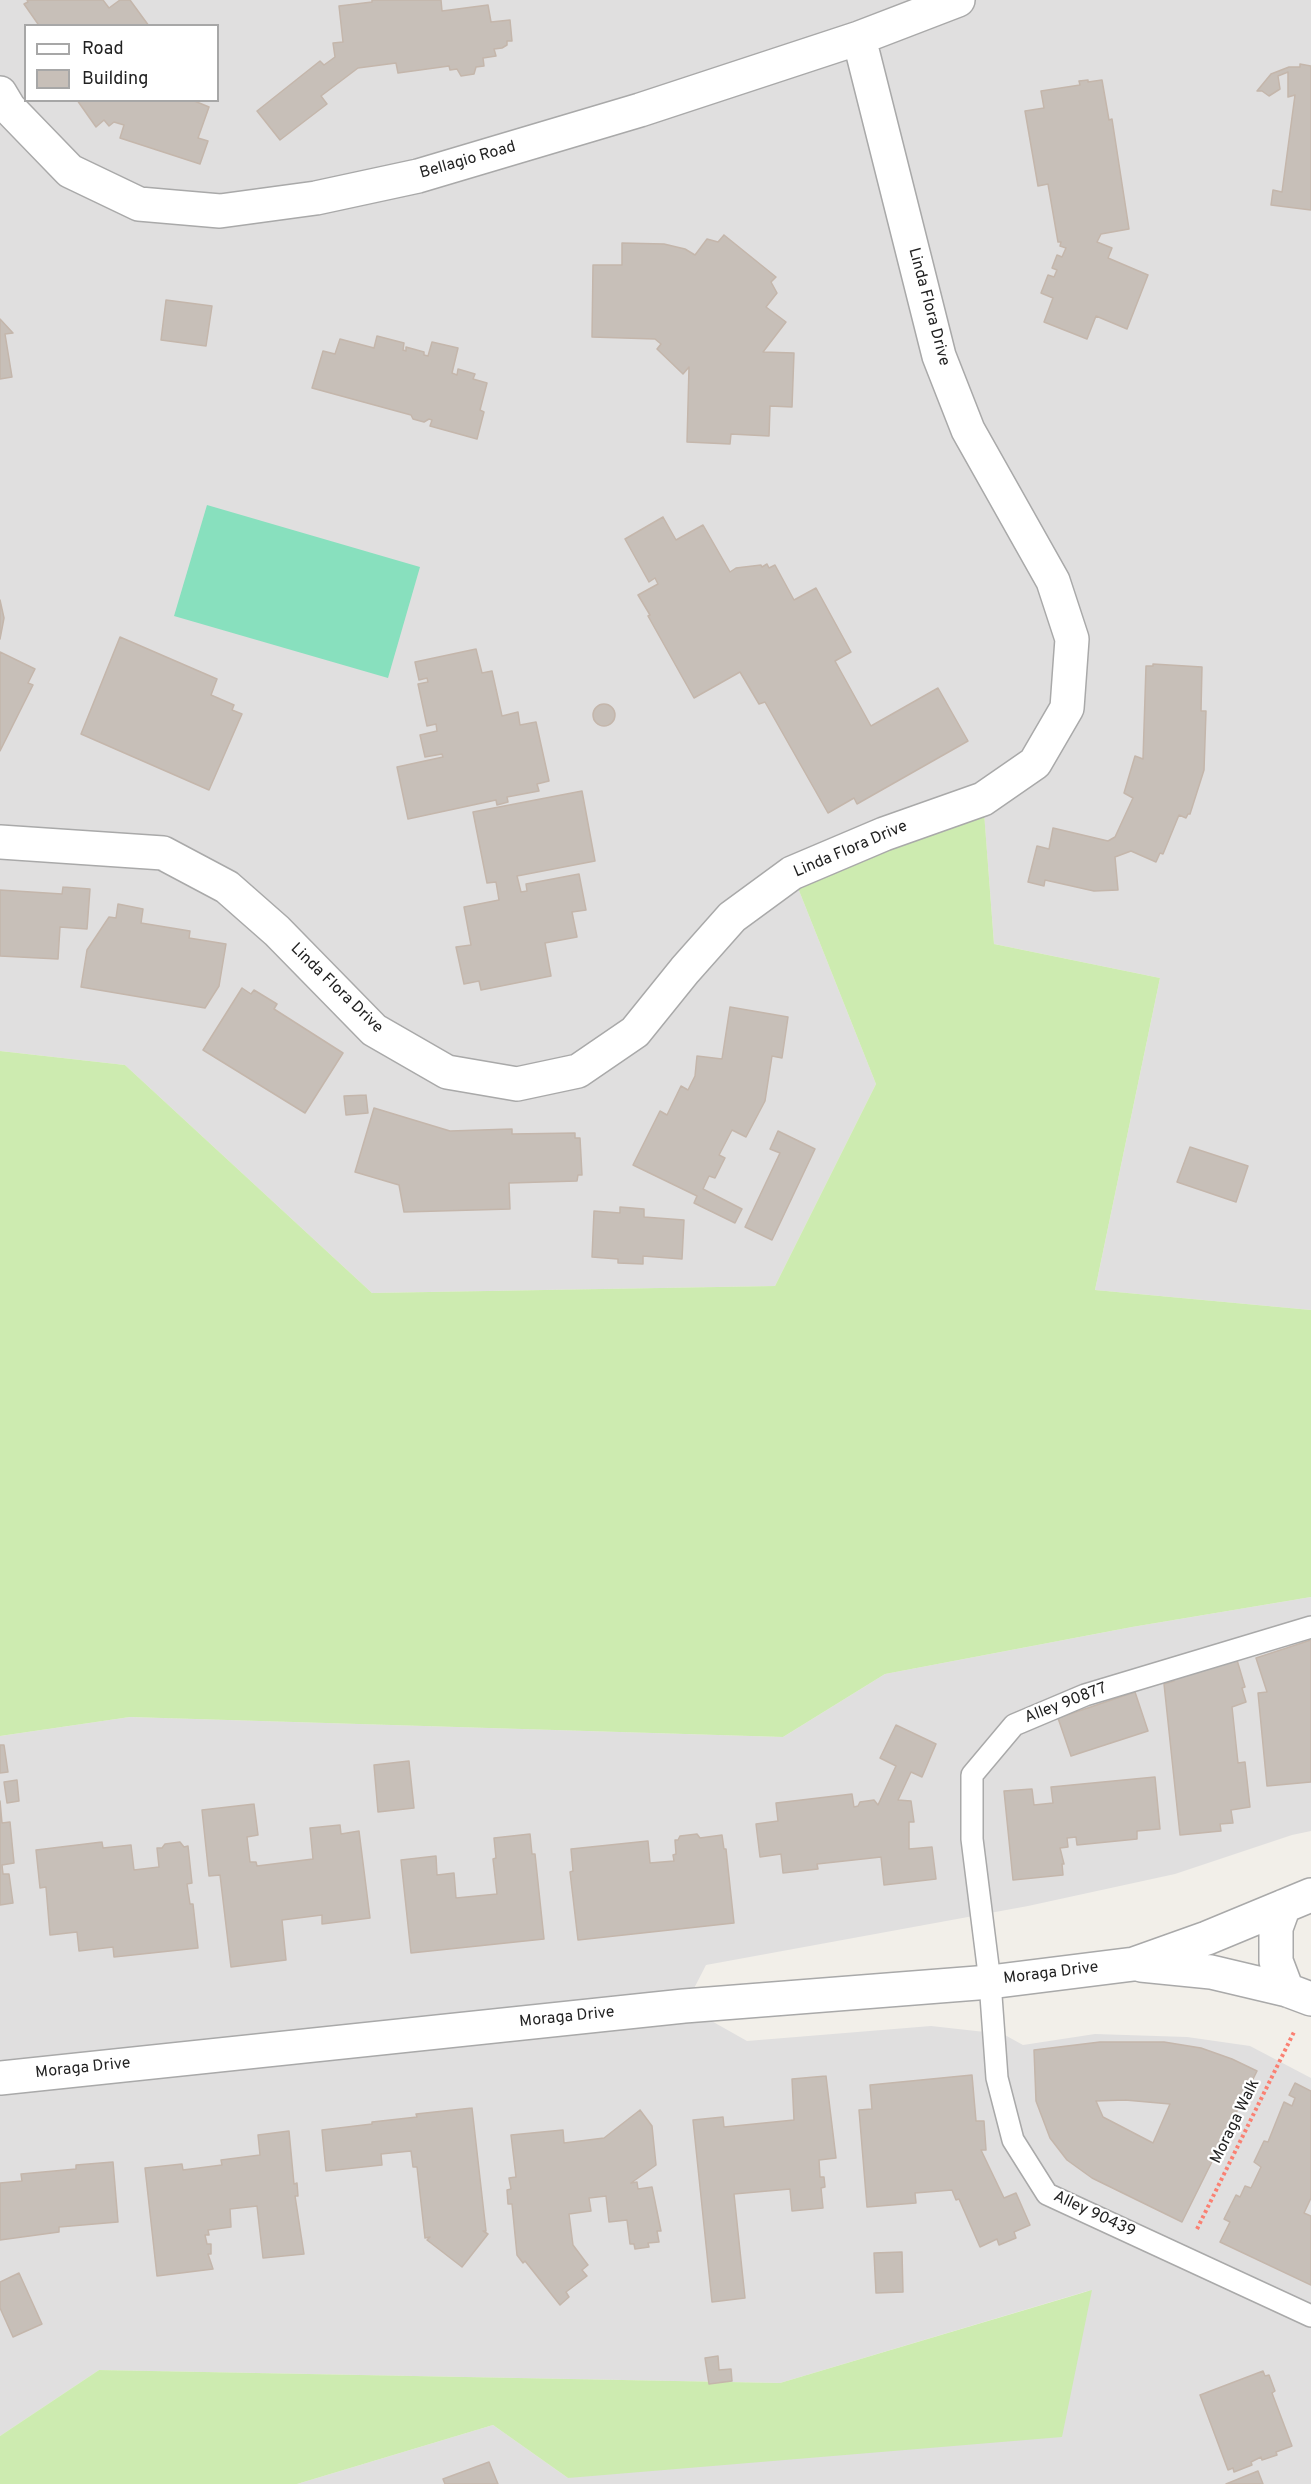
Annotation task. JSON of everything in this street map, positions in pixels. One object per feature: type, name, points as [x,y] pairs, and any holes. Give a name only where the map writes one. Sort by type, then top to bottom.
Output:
[{"type":"street","name":"Bellagio Road","points":[[0,93],[9,108],[70,171],[139,204],[220,211],[316,198],[418,176],[640,110],[859,38],[958,0]]},
{"type":"street","name":"Linda Flora Drive","points":[[0,842],[163,853],[227,887],[277,931],[374,1030],[447,1072],[517,1084],[578,1071],[635,1032],[732,917],[792,873],[884,834],[983,799],[1035,763],[1067,708],[1072,639],[1053,581],[968,430],[939,356],[859,38]]},
{"type":"street","name":"Moraga Drive","points":[[0,2078],[684,2006],[990,1982],[1134,1964],[1207,1938],[1298,1900]]},
{"type":"street","name":"Moraga Drive","points":[[1298,1900],[1276,1928],[1276,1961],[1303,1996]]},
{"type":"street","name":"Moraga Drive","points":[[1134,1964],[1211,1972],[1303,1996]]},
{"type":"lane","name":"Alley 90877","points":[[990,1982],[972,1839],[972,1775],[1014,1725],[1084,1695],[1311,1628]]},
{"type":"lane","name":"Alley 90439","points":[[990,1982],[997,2078],[1013,2140],[1047,2194],[1311,2316]]},
{"type":"path","name":"Moraga Walk","points":[[1184,2257],[1303,1996]]},
{"type":"shaded area","points":[[0,0],[1311,0],[1311,1310],[1095,1290],[1160,978],[994,944],[983,800],[792,873],[876,1084],[775,1286],[372,1293],[125,1065],[0,1051]]},
{"type":"shaded area","points":[[1311,1597],[1311,1831],[1292,1835],[1175,1874],[1028,1906],[706,1965],[685,2006],[747,2041],[931,2026],[1003,2034],[1023,2045],[1095,2034],[1187,2037],[1250,2046],[1311,2078],[1311,2484],[297,2484],[493,2425],[568,2478],[1091,2290],[780,2383],[99,2370],[0,2436],[0,1736],[130,1717],[783,1737],[885,1674],[1132,1627]]},
{"type":"green space","points":[[207,505],[420,567],[388,678],[174,616]]},
{"type":"green space","points":[[983,799],[994,944],[1160,978],[1095,1290],[1311,1310],[1311,1597],[1132,1627],[885,1674],[783,1737],[130,1717],[0,1736],[0,1051],[125,1065],[372,1293],[775,1286],[876,1084],[792,873]]},
{"type":"green space","points":[[1092,2290],[1062,2437],[568,2478],[493,2425],[297,2484],[0,2484],[0,2436],[99,2370],[780,2383]]},
{"type":"building","points":[[27,0],[103,0],[109,8],[120,0],[130,0],[148,24],[38,24],[24,4],[28,2]]},
{"type":"building","points":[[372,0],[441,0],[442,11],[488,5],[491,22],[510,20],[512,41],[507,41],[507,45],[502,48],[494,49],[496,56],[483,58],[484,66],[476,67],[474,74],[461,76],[457,69],[450,70],[449,66],[398,73],[396,63],[358,68],[321,96],[327,104],[280,140],[257,111],[320,61],[324,65],[335,57],[333,43],[343,42],[339,6],[372,2]]},
{"type":"building","points":[[1300,64],[1311,66],[1311,210],[1271,205],[1273,190],[1282,192],[1295,95],[1288,97],[1288,72],[1278,76],[1280,89],[1269,96],[1262,91],[1257,91],[1271,74],[1289,67],[1300,67]]},
{"type":"building","points":[[1088,80],[1088,82],[1102,80],[1109,120],[1112,119],[1129,229],[1101,234],[1097,242],[1112,248],[1108,258],[1148,275],[1127,329],[1096,316],[1087,339],[1044,322],[1053,298],[1041,293],[1048,275],[1054,277],[1057,270],[1052,268],[1057,255],[1062,257],[1066,248],[1060,246],[1061,242],[1058,242],[1048,184],[1038,186],[1025,111],[1044,108],[1041,91],[1080,85],[1079,81]]},
{"type":"building","points":[[78,102],[197,102],[209,107],[198,138],[208,141],[200,164],[120,138],[124,125],[114,122],[109,126],[104,120],[96,127]]},
{"type":"building","points":[[724,235],[776,277],[771,282],[777,293],[766,307],[786,322],[763,352],[794,353],[792,407],[770,406],[769,436],[731,434],[730,444],[687,442],[689,367],[683,374],[657,349],[661,344],[655,339],[592,337],[593,265],[622,265],[622,243],[664,244],[685,249],[695,255],[707,239],[718,242]]},
{"type":"building","points":[[166,300],[212,306],[206,346],[161,340]]},
{"type":"building","points":[[0,319],[13,333],[5,334],[12,377],[0,379]]},
{"type":"building","points":[[377,336],[404,343],[403,350],[406,351],[406,347],[424,352],[424,355],[428,356],[432,342],[458,348],[452,373],[457,375],[458,369],[475,374],[473,379],[487,383],[480,410],[484,412],[477,439],[430,426],[432,420],[429,419],[424,422],[413,419],[411,415],[312,388],[323,351],[335,354],[340,339],[374,348]]},
{"type":"building","points":[[663,517],[676,540],[703,525],[730,572],[736,568],[761,565],[762,567],[767,564],[769,568],[775,565],[794,600],[816,588],[851,652],[835,661],[871,726],[938,688],[968,741],[857,804],[854,798],[828,813],[765,702],[759,704],[740,672],[694,698],[648,616],[650,615],[638,595],[658,584],[655,578],[649,582],[625,539]]},
{"type":"building","points":[[0,600],[4,618],[0,639]]},
{"type":"building","points":[[120,637],[217,679],[211,695],[234,705],[232,710],[242,714],[209,790],[81,734]]},
{"type":"building","points":[[476,649],[482,673],[492,671],[502,716],[518,712],[520,725],[536,722],[549,781],[537,784],[539,791],[507,797],[508,802],[497,805],[496,800],[408,819],[397,767],[443,757],[442,754],[425,757],[420,735],[437,731],[436,724],[427,726],[418,684],[428,682],[427,678],[419,680],[415,662]]},
{"type":"building","points":[[0,652],[35,669],[28,683],[33,685],[0,751]]},
{"type":"building","points":[[1153,664],[1202,667],[1201,711],[1206,711],[1204,770],[1190,814],[1186,818],[1179,815],[1163,854],[1160,853],[1156,862],[1131,851],[1115,857],[1118,890],[1094,891],[1045,880],[1044,886],[1028,882],[1037,846],[1049,849],[1053,828],[1108,841],[1115,837],[1133,798],[1124,793],[1135,756],[1143,759],[1146,666],[1153,666]]},
{"type":"building","points":[[604,704],[612,707],[615,715],[612,723],[604,726],[596,723],[593,715],[596,707]]},
{"type":"building","points":[[582,791],[595,861],[517,876],[521,892],[527,891],[526,884],[579,874],[586,910],[572,912],[577,937],[545,943],[551,976],[481,990],[479,981],[464,984],[456,947],[471,945],[464,907],[499,900],[496,882],[487,883],[473,812]]},
{"type":"building","points":[[63,887],[90,889],[87,929],[60,927],[58,959],[0,956],[0,890],[62,894]]},
{"type":"building","points":[[118,904],[143,909],[141,923],[190,931],[189,938],[226,944],[219,986],[205,1008],[81,987],[87,950],[109,917],[116,918]]},
{"type":"building","points":[[242,988],[251,994],[254,990],[277,1004],[274,1009],[343,1053],[305,1113],[203,1050]]},
{"type":"building","points":[[730,1007],[788,1017],[782,1058],[772,1056],[765,1101],[746,1137],[732,1130],[719,1155],[725,1158],[715,1178],[709,1176],[703,1189],[742,1209],[735,1223],[694,1203],[697,1196],[633,1165],[660,1111],[667,1115],[681,1086],[688,1090],[695,1076],[697,1056],[722,1059]]},
{"type":"building","points":[[366,1095],[368,1113],[346,1115],[344,1096]]},
{"type":"building","points":[[374,1108],[450,1131],[512,1129],[512,1134],[575,1133],[575,1138],[580,1138],[582,1175],[578,1175],[577,1181],[509,1183],[510,1209],[404,1212],[399,1185],[355,1172]]},
{"type":"building","points":[[778,1131],[815,1149],[772,1240],[745,1227],[780,1153],[770,1149]]},
{"type":"building","points":[[1190,1147],[1248,1166],[1236,1202],[1177,1182]]},
{"type":"building","points":[[620,1207],[644,1209],[644,1217],[684,1220],[682,1259],[643,1256],[643,1264],[618,1263],[618,1259],[592,1257],[594,1211],[620,1213]]},
{"type":"building","points":[[1311,1640],[1311,1782],[1267,1786],[1258,1693],[1267,1692],[1256,1658]]},
{"type":"building","points":[[1237,1660],[1245,1687],[1242,1688],[1246,1702],[1232,1707],[1238,1763],[1245,1762],[1250,1807],[1231,1810],[1233,1823],[1220,1824],[1221,1831],[1180,1835],[1164,1684],[1174,1681],[1172,1676]]},
{"type":"building","points":[[1135,1692],[1148,1731],[1071,1756],[1058,1718]]},
{"type":"building","points":[[896,1725],[936,1744],[922,1777],[911,1772],[898,1800],[911,1801],[914,1822],[909,1822],[909,1849],[932,1847],[936,1879],[884,1885],[881,1857],[817,1864],[818,1869],[783,1873],[781,1854],[760,1857],[756,1824],[778,1821],[776,1803],[852,1794],[854,1807],[860,1802],[874,1800],[878,1805],[896,1766],[880,1758]]},
{"type":"building","points":[[0,1745],[4,1745],[8,1772],[0,1773]]},
{"type":"building","points":[[409,1761],[414,1808],[378,1812],[374,1765]]},
{"type":"building","points":[[1155,1777],[1160,1829],[1137,1831],[1137,1839],[1077,1845],[1076,1837],[1067,1838],[1068,1847],[1060,1848],[1064,1864],[1062,1864],[1063,1875],[1013,1880],[1004,1791],[1032,1789],[1034,1805],[1053,1803],[1051,1787]]},
{"type":"building","points":[[17,1780],[19,1801],[7,1803],[4,1782]]},
{"type":"building","points":[[0,1801],[2,1823],[10,1822],[14,1863],[2,1865],[3,1874],[9,1874],[13,1903],[0,1905]]},
{"type":"building","points":[[254,1804],[258,1835],[247,1837],[250,1862],[256,1862],[257,1866],[313,1859],[310,1828],[340,1825],[341,1834],[359,1831],[370,1918],[322,1924],[322,1915],[282,1920],[286,1960],[231,1967],[220,1875],[209,1876],[202,1810]]},
{"type":"building","points":[[530,1834],[532,1854],[535,1854],[544,1939],[411,1953],[401,1860],[436,1856],[437,1875],[454,1873],[456,1898],[497,1894],[493,1859],[496,1858],[494,1838]]},
{"type":"building","points":[[697,1834],[700,1838],[722,1835],[724,1849],[726,1849],[734,1923],[578,1940],[570,1872],[573,1871],[571,1849],[648,1841],[650,1863],[674,1861],[675,1840],[678,1840],[680,1836]]},
{"type":"building","points":[[102,1842],[103,1848],[131,1845],[134,1870],[159,1867],[157,1848],[162,1848],[165,1844],[180,1842],[184,1847],[188,1846],[192,1883],[187,1884],[190,1904],[193,1904],[198,1948],[114,1957],[113,1947],[79,1951],[77,1932],[50,1935],[46,1887],[40,1888],[36,1850]]},
{"type":"building","points":[[1100,2042],[1164,2042],[1201,2048],[1257,2071],[1182,2222],[1092,2178],[1067,2160],[1050,2138],[1036,2101],[1034,2050]],"holes":[[[1125,2100],[1170,2104],[1153,2143],[1103,2117],[1096,2101]]]},
{"type":"building","points":[[972,2075],[976,2121],[984,2121],[986,2150],[981,2150],[1004,2198],[1016,2193],[1030,2225],[1014,2232],[1016,2238],[999,2245],[997,2239],[980,2247],[959,2199],[956,2200],[952,2190],[915,2193],[916,2203],[867,2207],[859,2110],[872,2109],[870,2085]]},
{"type":"building","points":[[826,2076],[836,2158],[819,2160],[820,2177],[824,2177],[825,2187],[821,2188],[823,2208],[792,2211],[790,2189],[734,2194],[745,2298],[712,2302],[693,2120],[723,2117],[724,2127],[794,2120],[792,2079]]},
{"type":"building","points":[[1295,2083],[1311,2091],[1311,2198],[1304,2213],[1311,2216],[1311,2285],[1220,2242],[1230,2222],[1224,2219],[1236,2195],[1240,2197],[1245,2186],[1251,2188],[1261,2167],[1254,2162],[1264,2141],[1268,2142],[1284,2102],[1292,2106],[1295,2098],[1289,2095]]},
{"type":"building","points":[[472,2108],[486,2231],[483,2231],[488,2234],[462,2267],[427,2240],[430,2237],[425,2238],[417,2167],[413,2167],[411,2151],[381,2154],[382,2165],[326,2171],[322,2130],[417,2117],[416,2114]]},
{"type":"building","points":[[640,2110],[652,2126],[656,2165],[631,2183],[637,2182],[638,2189],[652,2187],[661,2231],[657,2231],[659,2242],[648,2243],[649,2247],[635,2249],[634,2244],[630,2244],[627,2220],[609,2222],[606,2196],[589,2198],[591,2211],[569,2214],[573,2245],[588,2265],[582,2270],[587,2276],[566,2292],[569,2297],[560,2305],[525,2261],[523,2263],[517,2255],[512,2204],[508,2204],[507,2190],[511,2189],[509,2178],[516,2177],[511,2135],[563,2130],[564,2143],[604,2138]]},
{"type":"building","points":[[289,2131],[294,2184],[297,2183],[298,2196],[295,2196],[304,2254],[263,2258],[257,2206],[230,2209],[231,2227],[208,2230],[209,2235],[205,2235],[207,2244],[211,2244],[211,2254],[208,2254],[213,2269],[157,2276],[145,2168],[182,2164],[183,2170],[222,2165],[221,2160],[260,2155],[258,2135]]},
{"type":"building","points":[[113,2162],[118,2222],[59,2227],[59,2232],[0,2240],[0,2183],[22,2181],[21,2174],[76,2169],[76,2165]]},
{"type":"building","points":[[902,2252],[903,2292],[876,2293],[874,2253]]},
{"type":"building","points":[[19,2273],[42,2324],[13,2337],[0,2308],[0,2282]]},
{"type":"building","points":[[718,2356],[719,2370],[731,2369],[732,2381],[709,2384],[705,2358]]},
{"type":"building","points":[[1263,2371],[1265,2376],[1269,2375],[1275,2391],[1272,2393],[1292,2446],[1276,2452],[1277,2455],[1262,2460],[1261,2457],[1251,2462],[1252,2465],[1234,2472],[1233,2468],[1228,2470],[1200,2395]]},
{"type":"building","points":[[489,2462],[498,2484],[445,2484],[443,2479]]},
{"type":"building","points":[[1258,2471],[1263,2484],[1226,2484]]}]
